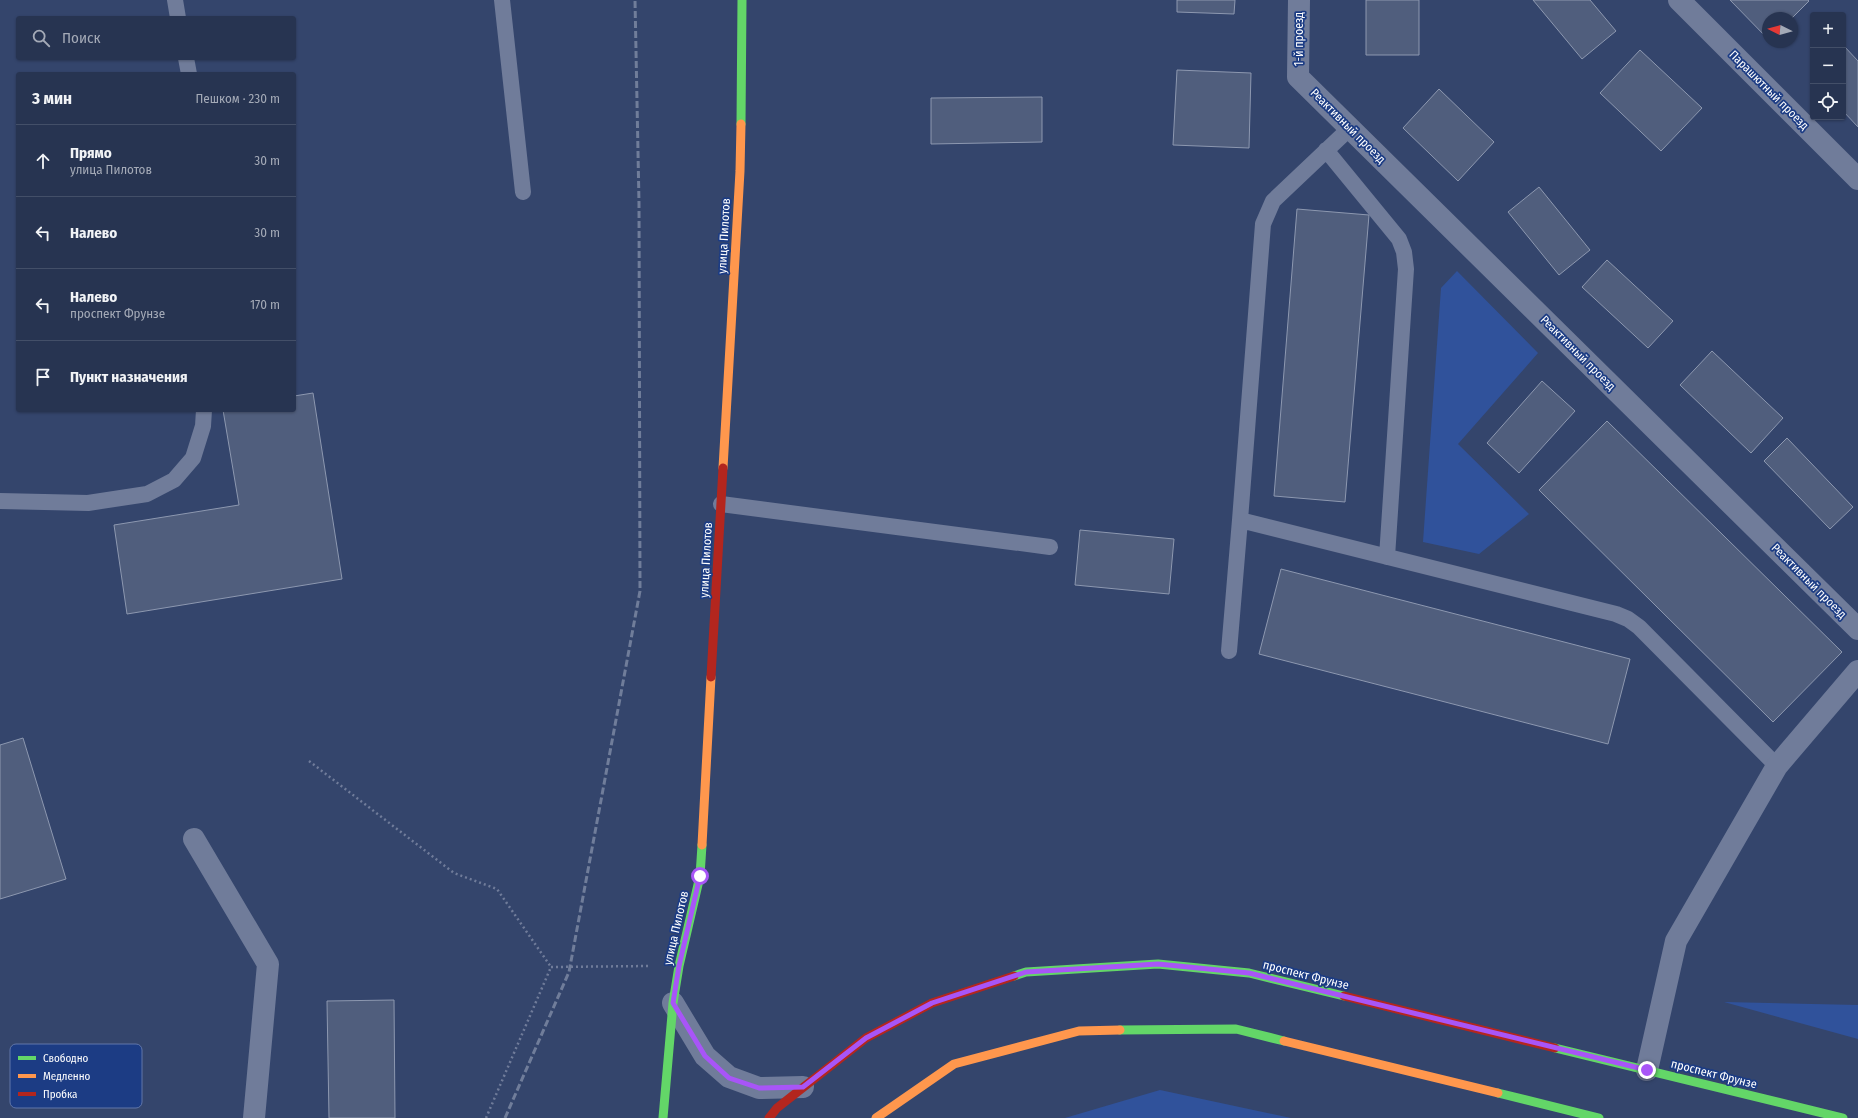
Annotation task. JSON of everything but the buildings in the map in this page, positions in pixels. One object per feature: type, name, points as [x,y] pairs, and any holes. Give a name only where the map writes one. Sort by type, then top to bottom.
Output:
[{"type":"main road","name":"улица Пилотов","points":[[663,1118],[673,1003],[679,966],[700,876],[740,171],[742,0]]},
{"type":"main road","name":"проспект Фрунзе","points":[[769,1118],[777,1108],[866,1038],[932,1003],[1026,972],[1158,964],[1249,973],[1843,1118]]},
{"type":"main road","points":[[876,1118],[954,1064],[1079,1031],[1236,1029],[1599,1118]]},
{"type":"street","name":"1-й проезд","points":[[1298,77],[1299,0]]},
{"type":"street","name":"Парашютный проезд","points":[[1679,0],[1858,179]]},
{"type":"street","name":"Реактивный проезд","points":[[1298,77],[1858,629]]},
{"type":"street","points":[[1647,1070],[1676,941],[1777,766],[1858,671]]},
{"type":"street","points":[[194,839],[268,964],[254,1118]]},
{"type":"street","points":[[673,1003],[705,1056],[729,1078],[759,1088],[803,1087]]},
{"type":"lane","points":[[175,0],[178,16]]},
{"type":"lane","points":[[502,0],[524,192]]},
{"type":"lane","points":[[186,60],[188,72]]},
{"type":"lane","points":[[1229,651],[1263,224],[1273,201],[1350,128]]},
{"type":"lane","points":[[1326,150],[1399,239],[1404,252],[1406,269],[1387,557]]},
{"type":"lane","points":[[0,501],[88,503],[146,494],[174,480],[193,458],[203,426],[204,412]]},
{"type":"lane","points":[[721,504],[1050,547]]},
{"type":"lane","points":[[1240,520],[1616,614],[1628,619],[1639,627],[1777,766]]},
{"type":"path","points":[[309,761],[454,873],[497,889],[551,967]]},
{"type":"path","points":[[551,967],[679,966]]},
{"type":"path","points":[[486,1118],[551,967]]},
{"type":"shaded area","points":[[1457,271],[1538,353],[1458,444],[1529,514],[1479,554],[1423,542],[1441,288]]},
{"type":"shaded area","points":[[1724,1002],[1858,1005],[1858,1039]]},
{"type":"shaded area","points":[[1160,1090],[1291,1118],[1065,1118]]},
{"type":"railway","points":[[505,1118],[569,972],[640,591],[639,203],[635,0]]},
{"type":"traffic: fast","points":[[741,124],[742,0]]},
{"type":"traffic: fast","points":[[663,1118],[673,1003],[679,966],[700,876],[702,845]]},
{"type":"traffic: fast","points":[[1014,976],[1026,972],[1158,964],[1249,973],[1344,996]]},
{"type":"traffic: fast","points":[[1120,1030],[1236,1029],[1284,1041]]},
{"type":"traffic: fast","points":[[1555,1048],[1843,1118]]},
{"type":"traffic: fast","points":[[1498,1093],[1599,1118]]},
{"type":"traffic: slow","points":[[723,468],[740,171],[741,124]]},
{"type":"traffic: slow","points":[[702,845],[711,677]]},
{"type":"traffic: slow","points":[[876,1118],[954,1064],[1079,1031],[1120,1030]]},
{"type":"traffic: slow","points":[[1284,1041],[1498,1093]]},
{"type":"traffic: jam","points":[[711,677],[723,468]]},
{"type":"traffic: jam","points":[[769,1118],[777,1108],[866,1038],[932,1003],[1014,976]]},
{"type":"traffic: jam","points":[[1344,996],[1555,1048]]},
{"type":"route","points":[[700,876],[679,966],[673,1003],[705,1056],[729,1078],[759,1088],[803,1087],[866,1038],[932,1003],[1026,972],[1158,964],[1249,973],[1647,1070]]}]
